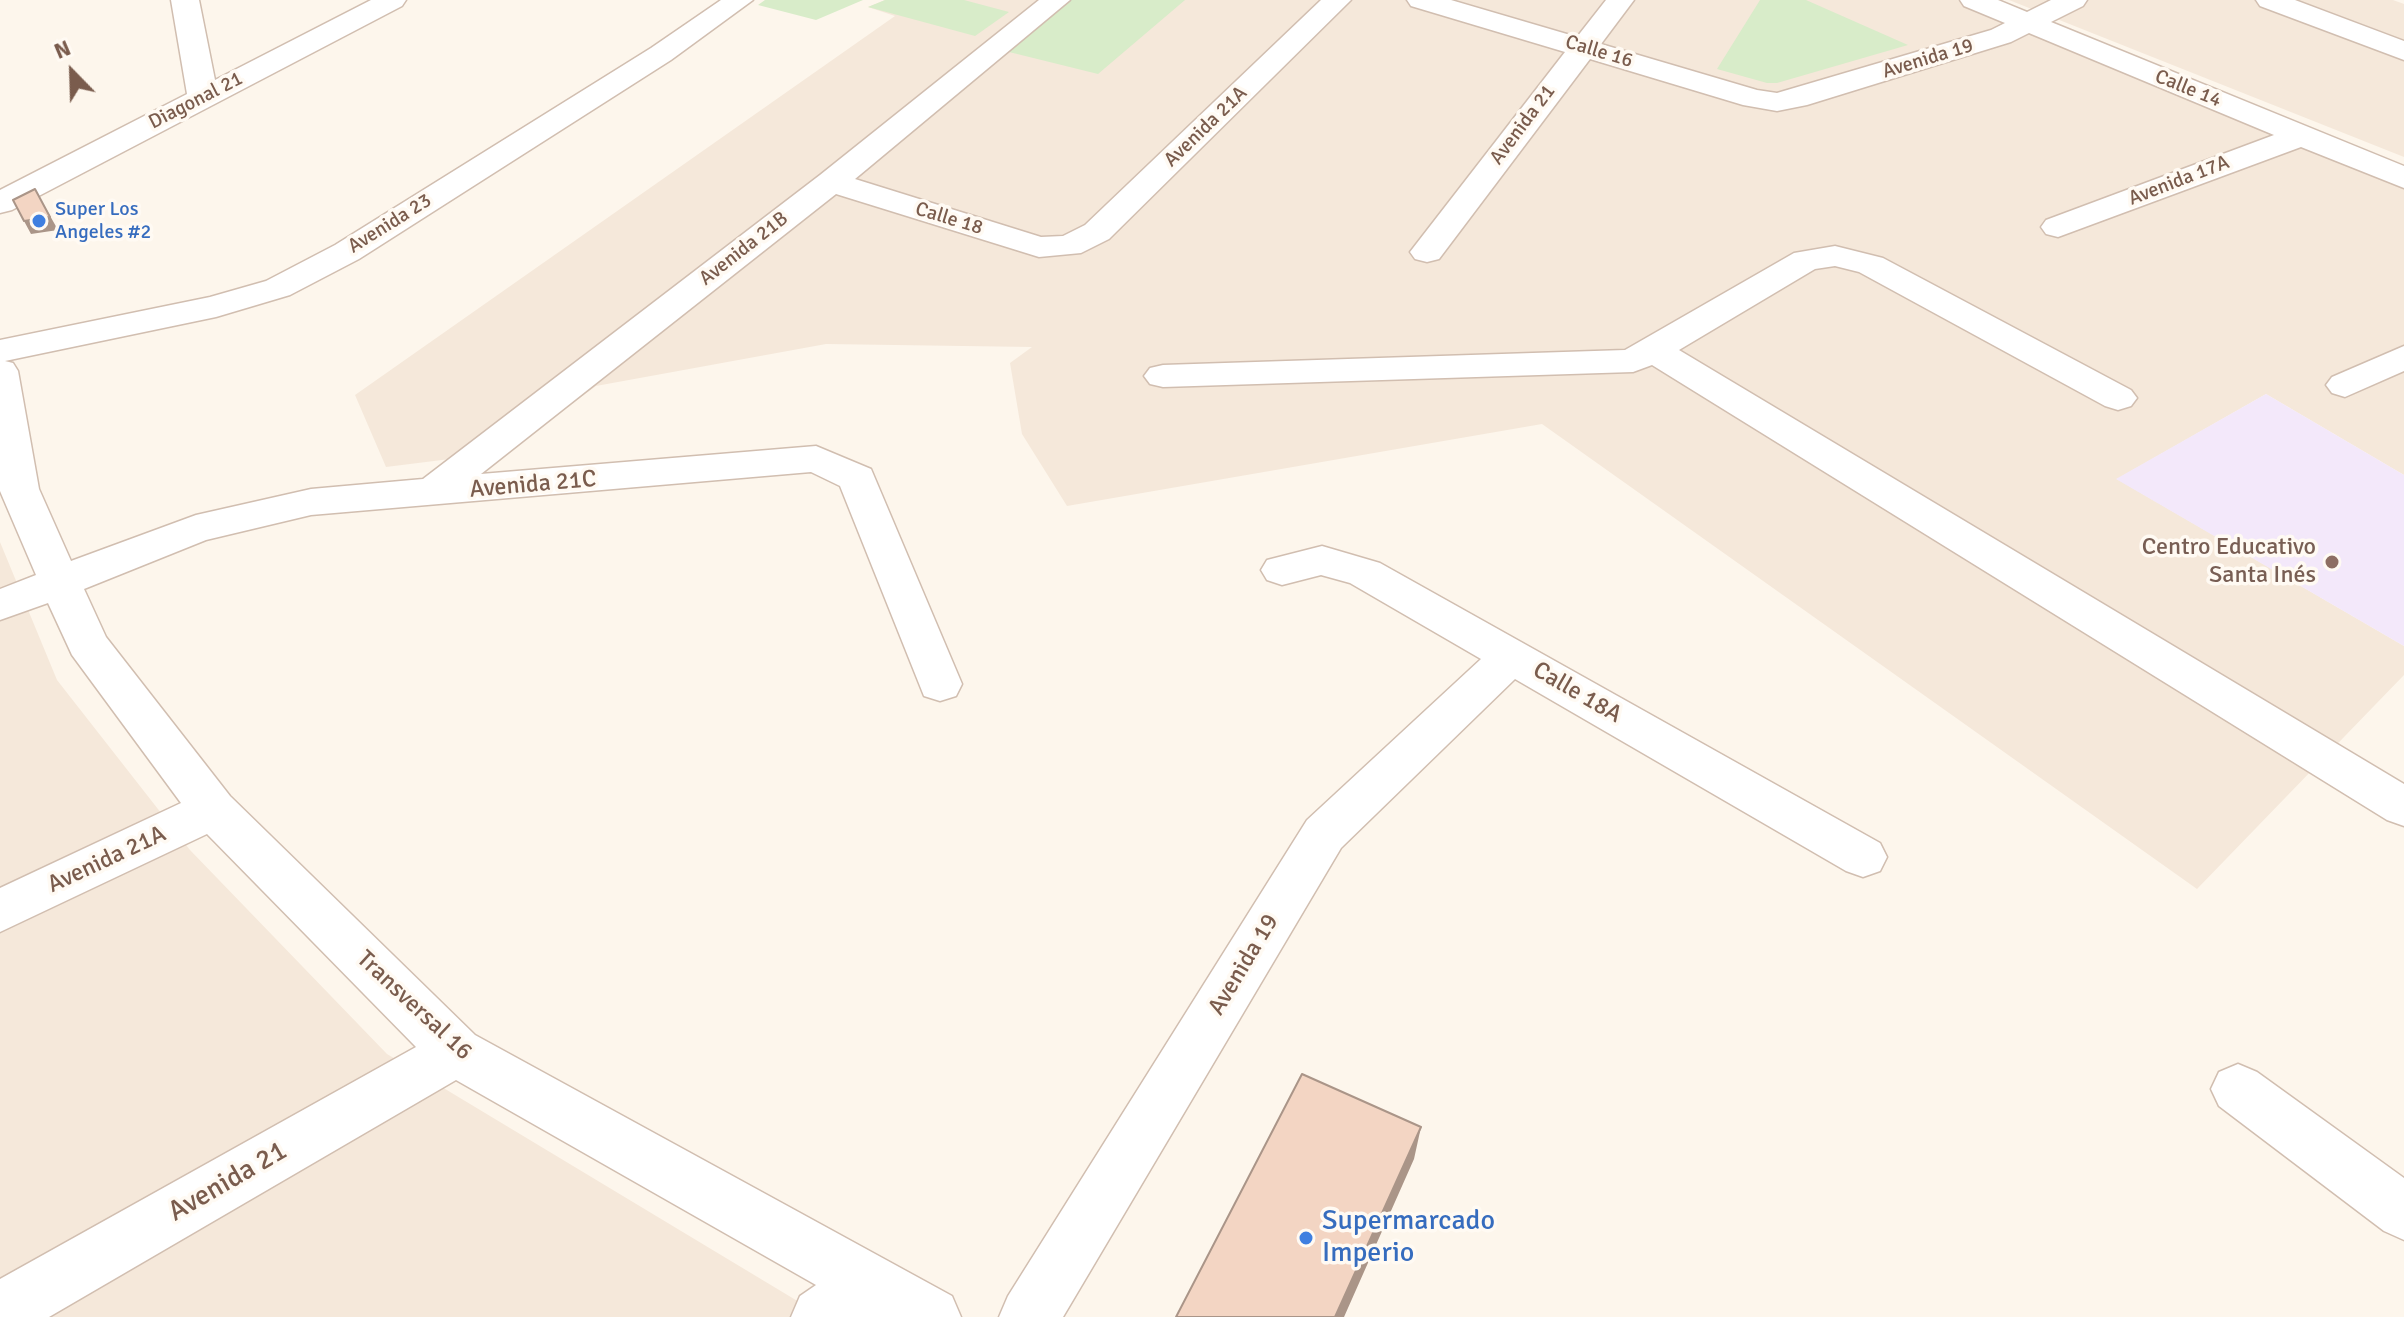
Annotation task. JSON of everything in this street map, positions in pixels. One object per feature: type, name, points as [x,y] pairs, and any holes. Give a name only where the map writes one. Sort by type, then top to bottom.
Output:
[{"type":"street","points":[[185,0],[203,97]]},
{"type":"street","name":"Diagonal 21","points":[[0,203],[392,0]]},
{"type":"street","name":"Avenida 23","points":[[0,351],[216,306],[278,288],[360,244],[661,54],[739,0]]},
{"type":"street","name":"Avenida 21B","points":[[430,494],[831,182],[1056,0]]},
{"type":"street","name":"Avenida 21A","points":[[1069,246],[1097,232],[1337,0]]},
{"type":"street","name":"Calle 16","points":[[1421,0],[1754,99],[1777,102]]},
{"type":"street","name":"Avenida 21","points":[[1427,252],[1620,0]]},
{"type":"street","name":"Calle 14","points":[[1974,0],[2404,178]]},
{"type":"street","name":"Avenida 19","points":[[1777,102],[1796,99],[1987,40],[2029,24],[2073,0]]},
{"type":"street","points":[[2270,0],[2404,51]]},
{"type":"street","name":"Avenida 17A","points":[[2058,227],[2301,136]]},
{"type":"street","name":"Calle 18","points":[[831,182],[1039,247],[1069,246]]},
{"type":"street","points":[[1163,376],[1633,361],[1655,351],[1806,260],[1835,256],[1871,265],[2118,398]]},
{"type":"street","points":[[1655,351],[2404,807]]},
{"type":"street","points":[[2345,385],[2404,357]]},
{"type":"street","name":"Transversal 16","points":[[0,371],[19,489],[87,644],[213,809],[456,1052],[931,1317]]},
{"type":"street","name":"Avenida 21C","points":[[0,605],[210,525],[311,502],[816,459],[857,478],[940,684]]},
{"type":"street","name":"Calle 18A","points":[[1282,570],[1322,560],[1365,573],[1863,857]]},
{"type":"street","name":"Avenida 19","points":[[1029,1317],[1324,834],[1512,656]]},
{"type":"street","name":"Avenida 21A","points":[[0,911],[213,809]]},
{"type":"street","name":"Avenida 21","points":[[0,1312],[456,1052]]},
{"type":"street","points":[[2238,1089],[2404,1212]]},
{"type":"street","points":[[821,1317],[867,1284]]},
{"type":"shaded area","points":[[885,0],[1957,0],[2404,187],[2404,475],[2266,394],[2117,479],[2404,646],[2404,675],[2197,889],[1542,424],[1067,506],[1022,434],[1010,363],[1032,347],[826,344],[596,386],[506,452],[386,467],[355,395],[895,16],[868,7]]},
{"type":"shaded area","points":[[2009,0],[2393,0],[2404,4],[2404,157]]},
{"type":"shaded area","name":"Centro Educativo Santa Inés","points":[[2266,394],[2404,475],[2404,646],[2116,479]]},
{"type":"shaded area","points":[[0,542],[57,680],[190,850],[387,1054],[824,1317],[0,1317]]},
{"type":"green space","points":[[765,0],[863,0],[816,20],[758,5]]},
{"type":"green space","points":[[885,0],[964,0],[1009,12],[975,36],[868,7]]},
{"type":"green space","points":[[1071,0],[1185,0],[1098,74],[1005,51]]},
{"type":"green space","points":[[1760,0],[1806,0],[1908,45],[1777,83],[1717,69]]},
{"type":"building","points":[[35,189],[50,217],[24,221],[13,200]]},
{"type":"building","name":"Supermarcado Imperio","points":[[1302,1074],[1421,1127],[1335,1317],[1176,1317]]},
{"type":"place","name":"Super Los Angeles #2","points":[[39,221]]},
{"type":"place","name":"Centro Educativo Santa Inés","points":[[2332,562]]},
{"type":"place","name":"Supermarcado Imperio","points":[[1306,1238]]}]
